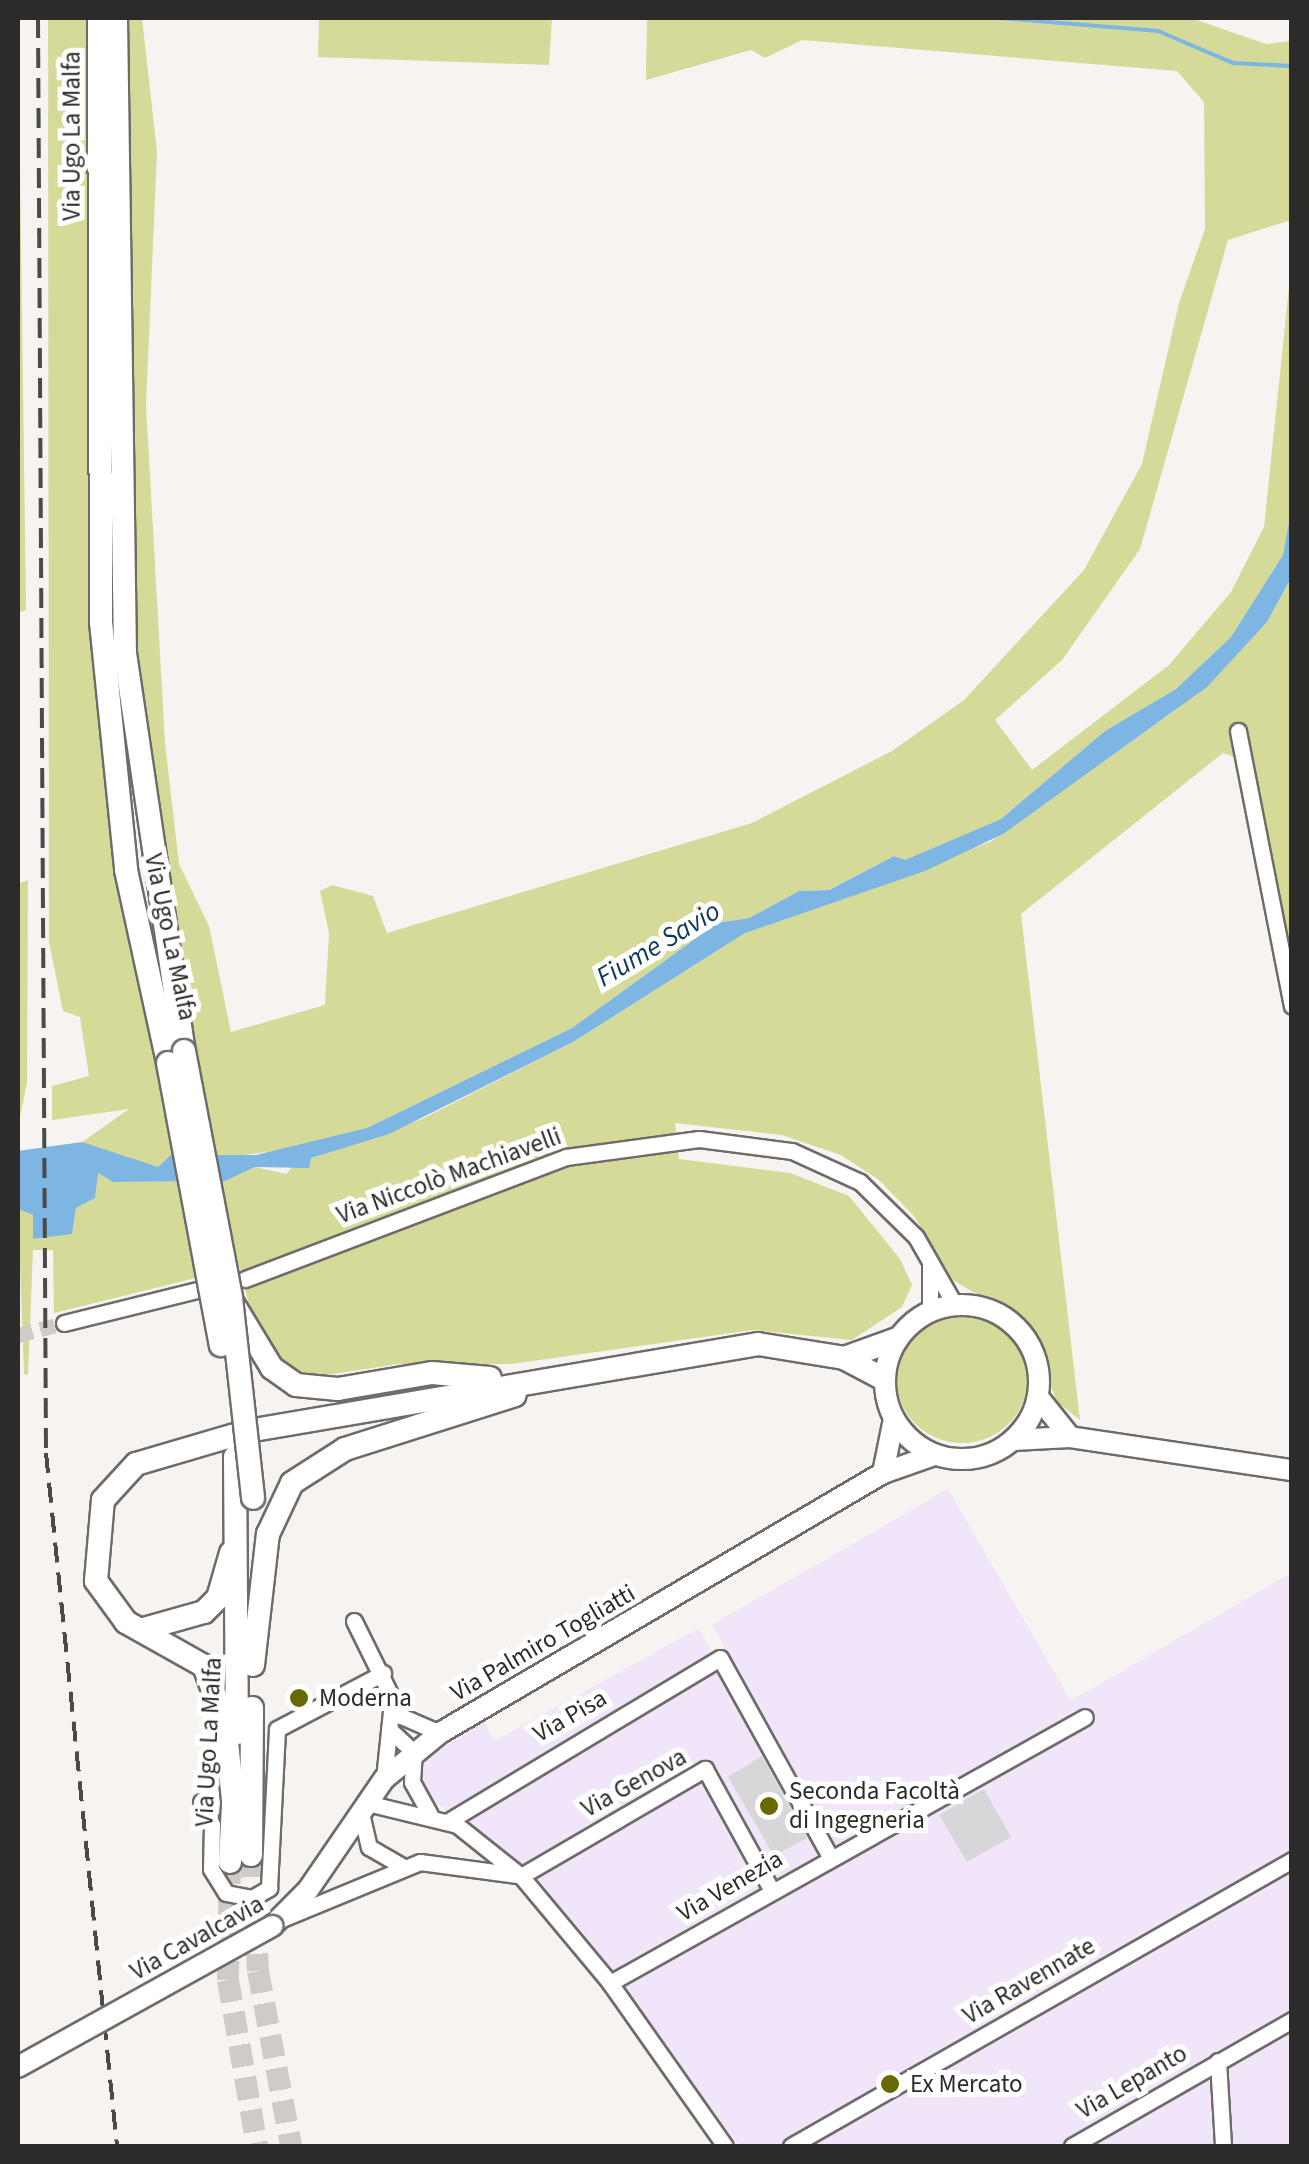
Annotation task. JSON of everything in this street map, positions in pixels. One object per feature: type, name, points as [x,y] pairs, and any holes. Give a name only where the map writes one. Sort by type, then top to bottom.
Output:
[{"type":"highway","name":"Via Ugo La Malfa","points":[[99,18],[101,622],[126,870],[176,1058],[230,1298],[253,1498],[253,1665],[240,1858],[233,1800],[242,1634],[235,1457],[176,1058],[126,653],[116,18]]},
{"type":"highway","points":[[230,1298],[272,1368],[315,1389],[432,1373],[544,1378]]},
{"type":"highway","points":[[844,1358],[897,1339]]},
{"type":"highway","points":[[233,1800],[218,1689],[193,1654],[144,1628],[106,1601],[92,1554],[103,1500],[136,1464],[248,1432],[658,1355],[758,1344],[844,1358],[884,1379]]},
{"type":"highway","points":[[253,1665],[268,1534],[304,1471],[345,1449],[658,1355]]},
{"type":"highway","points":[[144,1628],[191,1621],[218,1598],[230,1558],[235,1457]]},
{"type":"main road","points":[[883,1474],[894,1419],[884,1379],[897,1339],[930,1311],[955,1304],[984,1308],[1024,1336],[1038,1368],[1038,1397],[1013,1440]]},
{"type":"main road","points":[[1038,1397],[1070,1437]]},
{"type":"main road","points":[[894,1419],[934,1455],[978,1458],[1013,1440],[1070,1437],[1292,1470]]},
{"type":"main road","name":"Via Palmiro Togliatti","points":[[278,1922],[384,1779],[440,1733],[883,1474],[934,1455]]},
{"type":"main road","name":"Via Cavalcavia","points":[[18,2067],[278,1922]]},
{"type":"street","points":[[1238,731],[1292,1006]]},
{"type":"street","name":"Via Niccolò Machiavelli","points":[[246,1279],[566,1156],[698,1139],[822,1161],[895,1211],[955,1304]]},
{"type":"street","points":[[930,1262],[930,1311]]},
{"type":"street","points":[[64,1323],[196,1290]]},
{"type":"street","points":[[354,1620],[383,1673],[392,1702],[384,1779]]},
{"type":"street","name":"Via Pisa","points":[[448,1822],[720,1658],[832,1858]]},
{"type":"street","points":[[200,1802],[212,1825],[211,1868],[226,1894],[252,1898],[269,1888],[277,1729],[383,1673]]},
{"type":"street","points":[[392,1702],[414,1727],[440,1733]]},
{"type":"street","name":"Via Venezia","points":[[610,1983],[1086,1717]]},
{"type":"street","points":[[389,1729],[414,1752],[412,1782],[430,1814]]},
{"type":"street","name":"Via Genova","points":[[520,1876],[705,1769],[772,1890]]},
{"type":"street","points":[[406,1866],[379,1859],[364,1808],[430,1814],[448,1822],[520,1876],[610,1983],[725,2146]]},
{"type":"street","name":"Via Ravennate","points":[[791,2146],[1292,1860]]},
{"type":"street","name":"Via Cavalcavia","points":[[278,1922],[406,1866],[458,1863],[520,1876]]},
{"type":"street","name":"Via Lepanto","points":[[1072,2146],[1292,2020]]},
{"type":"street","name":"Via Lepanto","points":[[1218,2061],[1223,2146]]},
{"type":"shaded area","points":[[948,1489],[1071,1701],[1291,1573],[1291,2146],[740,2146],[536,1878],[426,1795],[421,1768],[432,1755],[484,1722],[495,1741],[699,1628],[714,1656],[726,1650],[712,1625]]},
{"type":"green space","points":[[18,18],[26,610],[18,613]]},
{"type":"green space","points":[[48,18],[89,18],[92,663],[124,913],[152,1046],[194,1041],[159,866],[132,658],[126,18],[142,18],[157,152],[146,405],[165,743],[179,864],[209,926],[231,1032],[325,1005],[329,933],[320,891],[332,885],[373,896],[387,933],[752,823],[892,751],[964,700],[1084,570],[1142,464],[1179,303],[1205,229],[1204,102],[1177,71],[802,40],[765,58],[751,50],[646,80],[647,18],[1191,18],[1266,44],[1291,41],[1291,220],[1228,240],[1140,549],[1062,660],[995,720],[1032,770],[1169,665],[1231,592],[1264,527],[1291,268],[1292,512],[1283,555],[1231,637],[1176,689],[1105,731],[1001,819],[905,860],[894,856],[828,890],[799,891],[749,918],[717,923],[572,1028],[367,1128],[304,1147],[158,1167],[98,1151],[82,1142],[129,1109],[52,1120],[52,1086],[89,1076],[80,1017],[63,1011],[49,942]]},
{"type":"green space","points":[[319,18],[552,18],[549,65],[318,57]]},
{"type":"green space","points":[[1291,578],[1291,970],[1248,762],[1223,753],[1021,914],[1080,1420],[1057,1402],[1026,1323],[953,1280],[914,1216],[879,1180],[841,1155],[782,1135],[675,1123],[679,1159],[790,1173],[849,1196],[900,1259],[912,1285],[902,1307],[852,1340],[753,1330],[511,1364],[398,1364],[320,1376],[282,1366],[252,1319],[240,1267],[54,1313],[53,1250],[33,1250],[28,1375],[24,1374],[18,1209],[33,1215],[33,1239],[72,1234],[76,1208],[95,1198],[97,1172],[113,1182],[225,1181],[255,1167],[286,1174],[295,1164],[422,1119],[573,1042],[745,933],[990,842],[1177,709],[1267,622]]},
{"type":"green space","points":[[28,880],[27,1082],[18,1127],[18,884]]},
{"type":"green space","points":[[962,1311],[987,1316],[1009,1330],[1023,1352],[1028,1377],[1023,1402],[1009,1424],[987,1438],[962,1443],[937,1438],[915,1424],[901,1402],[896,1377],[901,1352],[915,1330],[937,1316]]},
{"type":"water","points":[[1291,512],[1291,578],[1267,622],[1207,687],[1003,834],[925,871],[745,933],[573,1042],[389,1134],[311,1158],[309,1168],[255,1167],[225,1181],[113,1182],[98,1173],[95,1198],[76,1208],[72,1234],[33,1239],[33,1215],[18,1209],[18,1151],[82,1142],[158,1167],[171,1155],[256,1155],[367,1128],[572,1028],[717,923],[749,918],[799,891],[829,890],[894,856],[905,860],[1001,819],[1105,731],[1176,689],[1231,637],[1283,555]]},
{"type":"building","name":"Seconda Facoltà di Ingegneria","points":[[762,1756],[807,1838],[774,1856],[728,1777]]},
{"type":"building","name":"Seconda Facoltà di Ingegneria","points":[[984,1789],[1011,1837],[967,1862],[939,1815]]},
{"type":"waterway","points":[[1000,18],[1158,31],[1233,63],[1292,66]]},
{"type":"tunnel","points":[[18,1335],[64,1323]]},
{"type":"tunnel","points":[[251,1855],[258,1971],[291,2146]]},
{"type":"tunnel","points":[[230,1862],[228,1980],[257,2146]]},
{"type":"railway","points":[[38,18],[46,1453],[117,2146]]},
{"type":"place","name":"Moderna","points":[[299,1698]]},
{"type":"place","name":"Seconda Facoltà di Ingegneria","points":[[769,1806]]},
{"type":"place","name":"Ex Mercato","points":[[890,2084]]},
{"type":"water label","name":"Fiume Savio","points":[[658,944]]}]
